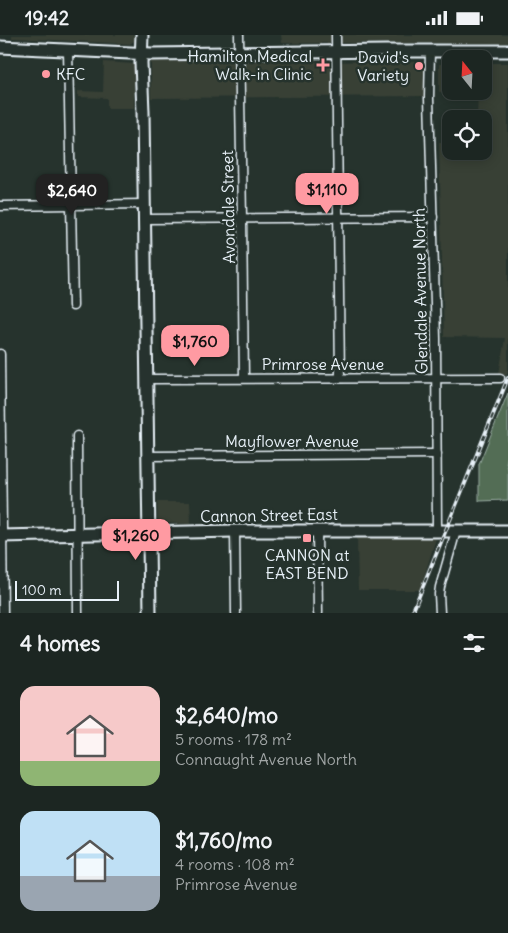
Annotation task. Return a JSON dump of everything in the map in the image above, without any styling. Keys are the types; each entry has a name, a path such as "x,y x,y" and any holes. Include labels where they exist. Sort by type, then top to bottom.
{"main road":[{"path":"142,35 150,613"},
{"path":"0,47 142,54 508,51"},
{"name":"Cannon Street East","path":"1,536 235,531 508,531"}],"street":[{"name":"Avondale Street","path":"239,35 244,379"},
{"path":"336,35 340,378"},
{"path":"68,50 73,306"},
{"name":"Glendale Avenue North","path":"430,51 429,98 436,378 437,530"},
{"path":"0,206 144,204"},
{"path":"144,219 433,217"},
{"path":"0,355 3,613"},
{"name":"Primrose Avenue","path":"146,379 500,378"},
{"path":"77,437 78,613"},
{"name":"Mayflower Avenue","path":"147,455 437,454"},
{"path":"235,531 236,613"},
{"path":"317,531 318,613"},
{"path":"440,613 440,587 456,531"}],"shaded area":[{"path":"12,35 134,35 134,41 130,44 12,38"},
{"path":"281,35 508,35 508,43 282,43"},
{"path":"151,61 425,62 426,96 151,98"},
{"path":"104,62 134,64 134,108 107,108 107,98 78,97 78,91 103,92"},
{"path":"492,63 508,63 507,374 499,374 505,338 444,337 439,142 442,142 442,160 492,160 492,110 477,110 478,100 492,100"},
{"path":"439,64 442,64 442,92 439,92"},
{"path":"157,502 190,502 191,524 158,523"},
{"path":"357,537 436,538 420,590 358,590"}],"green space":[{"path":"508,393 508,454 506,463 508,469 508,500 479,501 479,464"}],"railway":[{"path":"412,613 508,378"}],"place":[{"name":"Hamilton Medical Walk-in Clinic","path":"323,65"},
{"name":"David's Variety","path":"419,66"},
{"name":"KFC","path":"46,74"},
{"name":"CANNON at EAST BEND","path":"307,538"}]}
